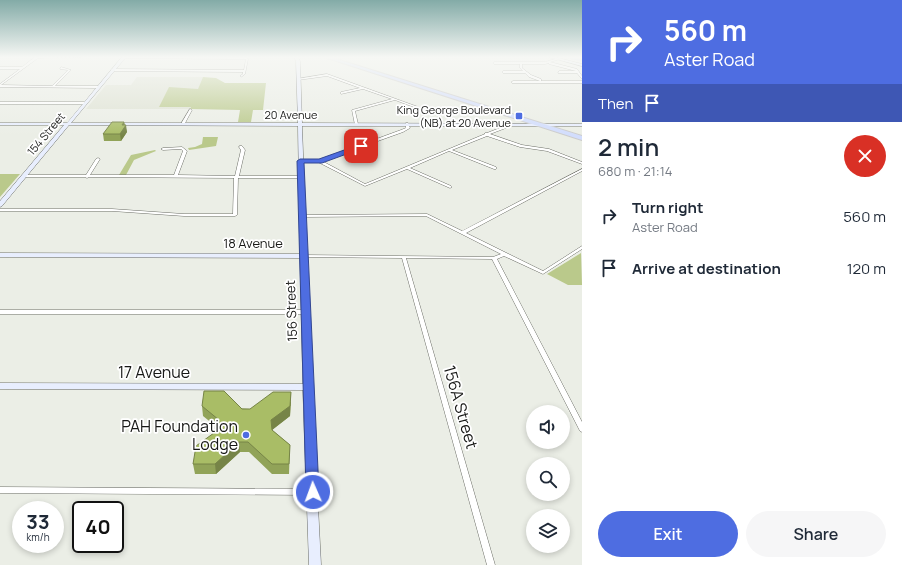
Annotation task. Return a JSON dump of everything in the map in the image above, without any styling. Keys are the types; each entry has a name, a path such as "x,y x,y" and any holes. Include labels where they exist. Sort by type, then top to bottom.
{"main road":[{"path":"412,83 582,138"}],"street":[{"name":"154 Street","path":"0,205 101,83"},
{"name":"156 Street","path":"298,83 300,177 315,565"},
{"path":"350,83 420,108"},
{"path":"0,86 99,86"},
{"path":"342,93 363,88"},
{"path":"356,124 353,112 395,99"},
{"path":"0,104 84,104"},
{"path":"183,124 191,110"},
{"name":"20 Avenue","path":"0,124 582,125"},
{"path":"300,161 319,161 402,131 408,128 407,124"},
{"path":"319,161 365,185 510,125"},
{"path":"486,134 521,146 548,150 582,163"},
{"path":"0,210 112,210 184,215 235,215 237,177 243,150 241,147"},
{"path":"163,149 182,148 185,150 176,176"},
{"path":"449,150 495,168"},
{"path":"87,176 98,159"},
{"path":"407,168 450,187"},
{"path":"462,233 582,170"},
{"path":"24,176 300,177"},
{"path":"302,216 427,215 543,273 582,247"},
{"name":"18 Avenue","path":"0,255 494,258 504,254"},
{"name":"156A Street","path":"404,258 491,565"},
{"path":"494,258 582,429"},
{"path":"0,312 305,312"},
{"name":"17 Avenue","path":"0,386 309,387"},
{"path":"0,490 313,492"}],"shaded area":[{"path":"132,83 200,83 190,109 86,109 106,85 131,85"}],"green space":[{"path":"200,83 266,83 263,110 253,110 251,122 238,122 240,110 159,107 169,87 198,89"},
{"path":"203,137 218,137 216,146 189,150 188,148 202,144"},
{"path":"156,151 134,160 126,175 119,175 131,155"},
{"path":"0,174 20,174 0,197"},
{"path":"581,253 582,285 568,285 547,274"}],"building":[{"path":"112,122 124,122 122,125 126,125 120,134 103,134"},
{"name":"PAH Foundation Lodge","path":"204,391 224,391 242,409 250,409 273,392 291,392 290,406 271,420 272,430 290,445 289,464 272,464 248,442 239,442 215,464 193,464 196,446 218,430 219,420 202,406"}],"place":[{"name":"King George Boulevard (NB) at 20 Avenue","path":"519,116"},
{"name":"PAH Foundation Lodge","path":"246,435"}],"route":[{"path":"313,492 306,348 300,161 319,161 361,146"}]}
